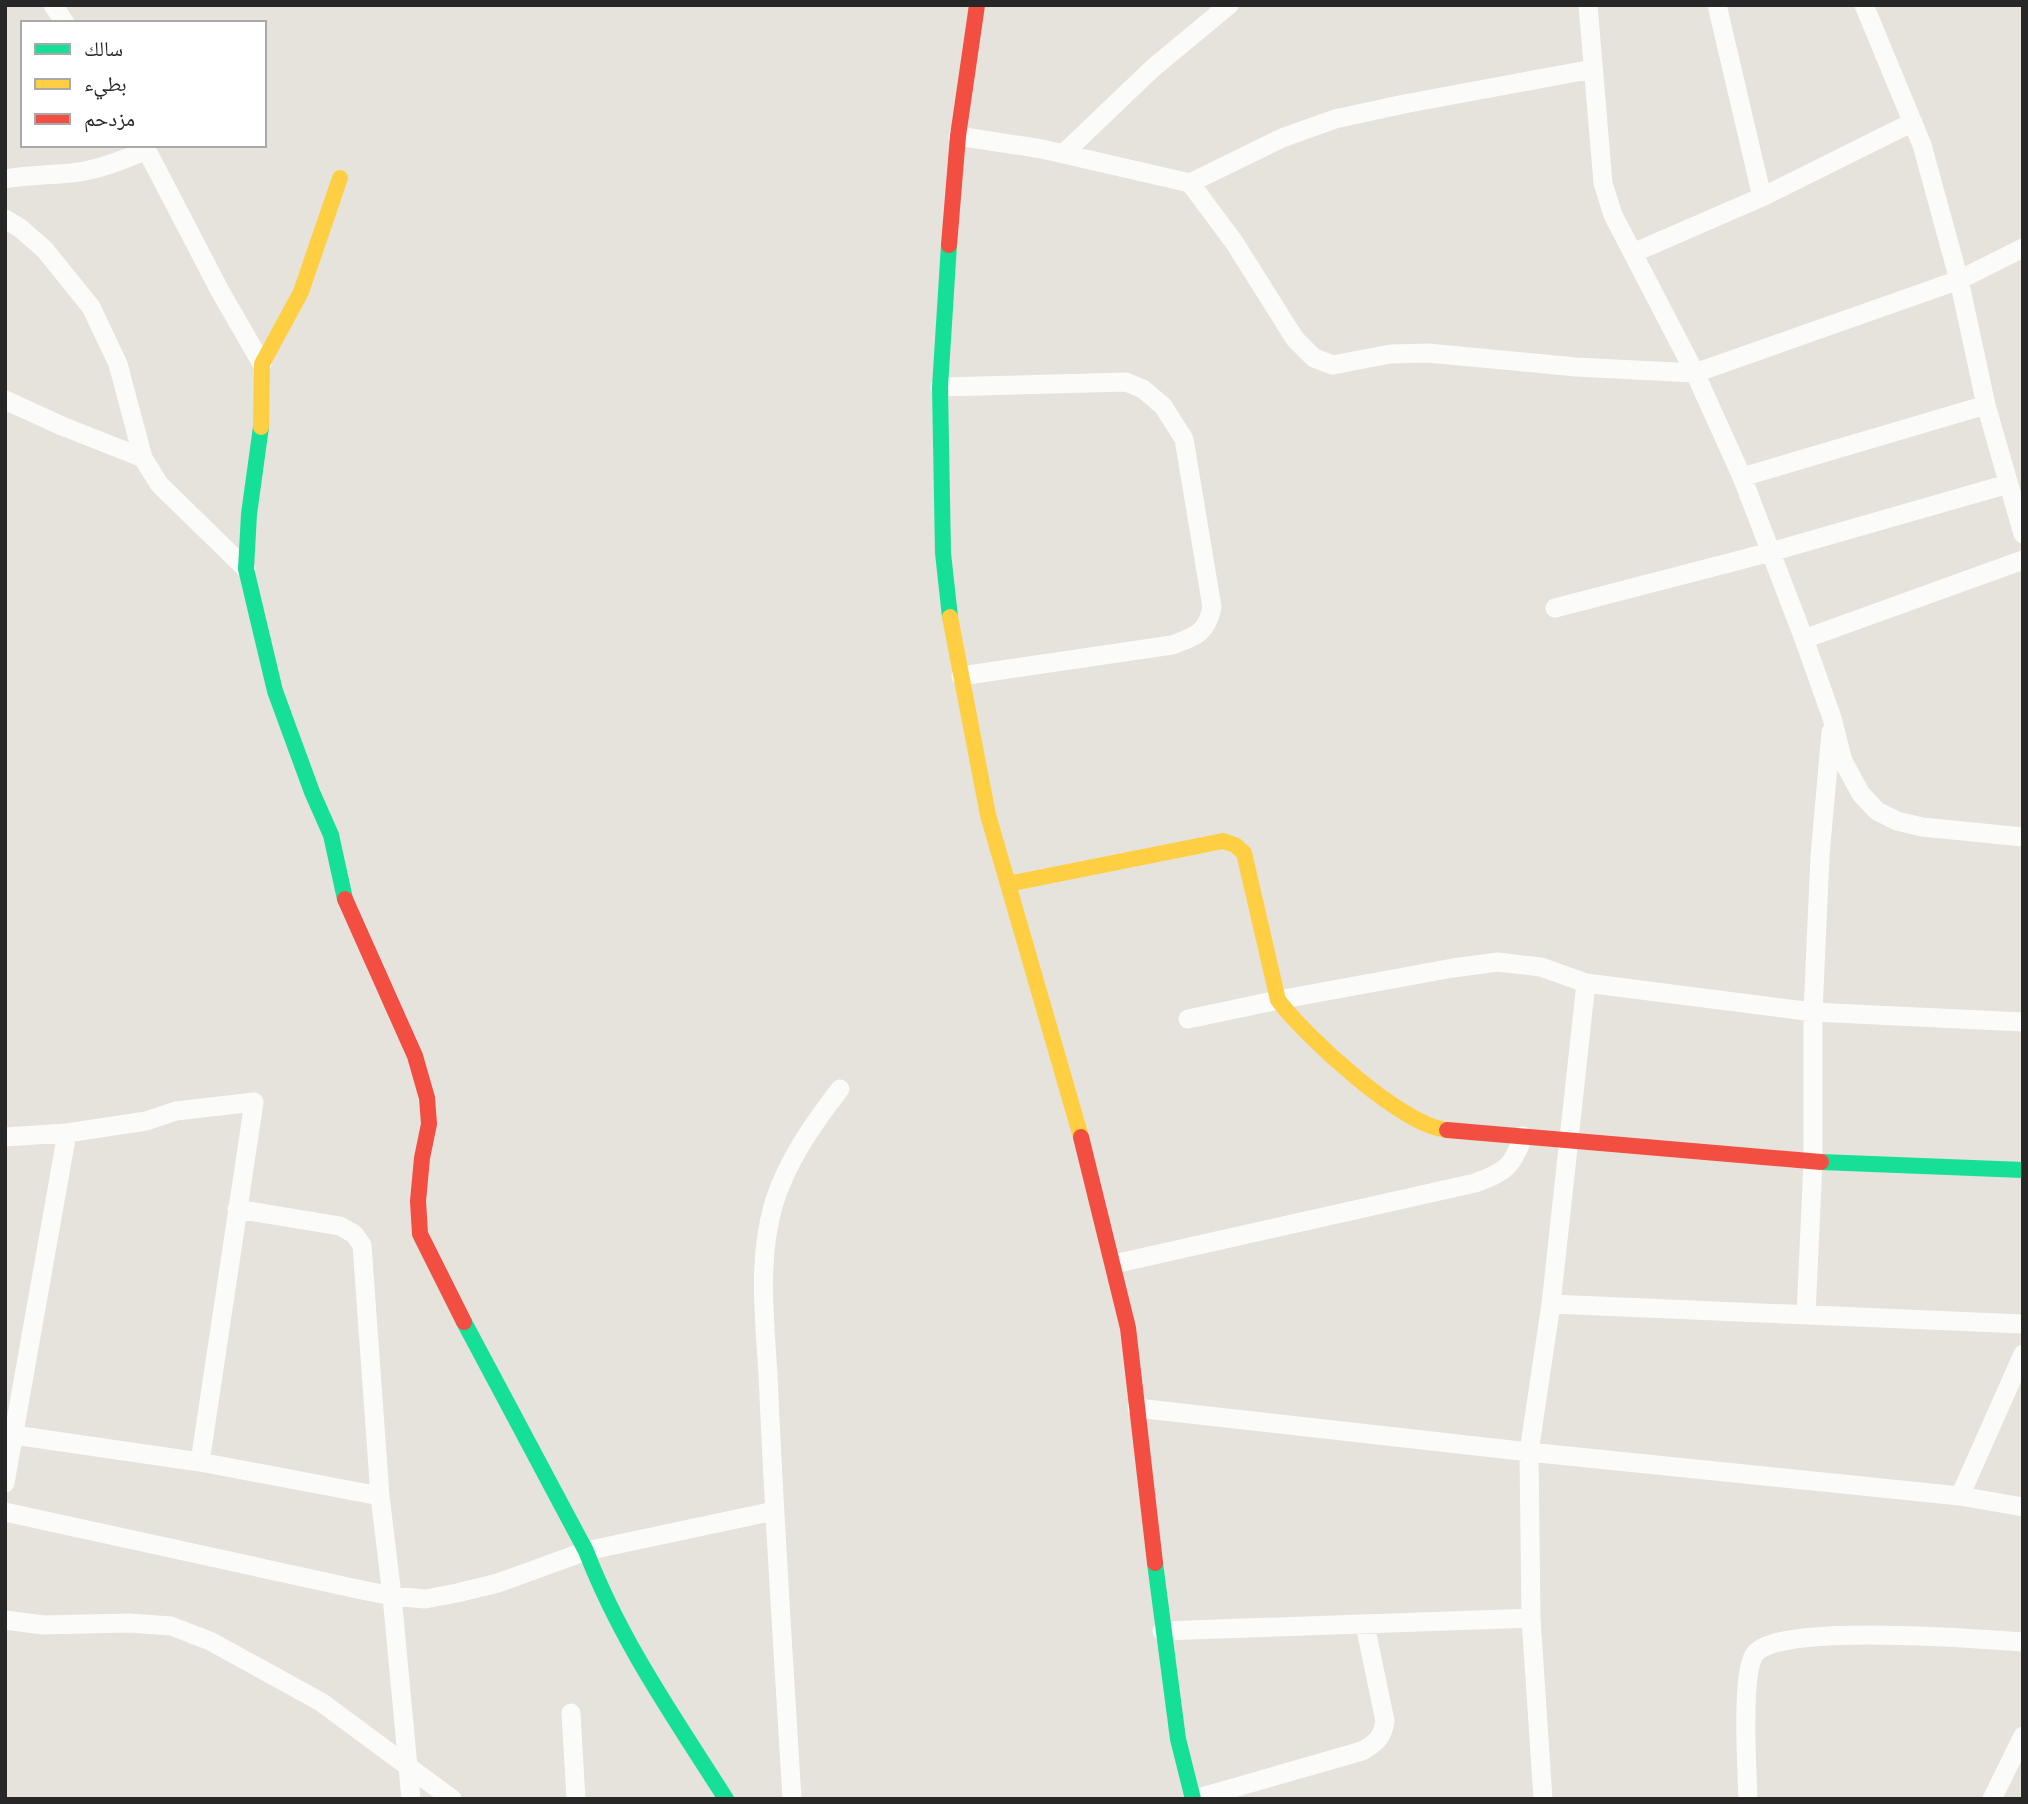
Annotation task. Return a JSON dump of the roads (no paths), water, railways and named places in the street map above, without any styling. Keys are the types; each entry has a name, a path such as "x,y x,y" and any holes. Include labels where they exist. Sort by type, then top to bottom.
{"street":[{"path":"53,5 64,21"},
{"path":"977,5 958,136 940,387 943,553 950,617 988,815 1074,1114 1128,1328 1178,1739 1194,1799 1362,1751 1375,1744 1383,1733 1385,1721 1365,1625"},
{"path":"1063,154 1153,68 1228,5"},
{"path":"1588,5 1603,183 1613,215 1696,373 1742,477 1804,639 1832,718 1843,761 1861,793 1877,811 1897,821 1922,827 2023,837"},
{"path":"1717,5 1762,197"},
{"path":"1864,5 1922,145 1959,280 1986,405 2023,534"},
{"path":"958,136 1063,154 1189,183 1282,138 1335,120 1404,104 1593,69"},
{"path":"1633,253 1762,197 1913,122"},
{"path":"5,178 44,173 74,173 109,165 146,148 220,292 262,364"},
{"path":"340,178 301,292 262,364 261,432 249,514 246,569 275,691 312,792 331,835 348,909 415,1056 428,1098 429,1124 422,1158 418,1201 420,1234 493,1378 586,1551 600,1588 629,1647 726,1799"},
{"path":"1189,183 1234,242 1295,339 1314,358 1333,365 1390,354 1428,352 1576,367 1696,373 1959,280 2023,248"},
{"path":"5,219 45,250 90,307 118,364 143,458 159,484 246,569"},
{"path":"940,387 1126,382 1143,389 1163,406 1184,439 1212,607 1204,629 1194,637 1172,645 961,676"},
{"path":"5,400 61,426 143,458"},
{"path":"1742,477 1986,405"},
{"path":"1555,608 1771,552 2008,484"},
{"path":"1804,639 2023,560"},
{"path":"1806,1315 1813,1162 1813,1012 1832,718"},
{"path":"1008,884 1223,841 1235,845 1244,853 1278,1000 1287,1015 1407,1115 1440,1129 1813,1162 2023,1170"},
{"path":"1188,1019 1278,1000 1498,962 1541,967 1586,983 1813,1012 2023,1022"},
{"path":"1543,1799 1531,1618 1529,1452 1550,1304 1586,983"},
{"path":"792,1799 774,1511 768,1358 763,1304 763,1255 774,1203 793,1159 816,1120 840,1089"},
{"path":"5,1137 67,1133 146,1121 176,1111 254,1102 200,1462"},
{"path":"5,1483 67,1133"},
{"path":"1114,1264 1475,1183 1507,1170 1517,1157 1523,1136"},
{"path":"237,1209 340,1226 354,1234 362,1245 380,1496 411,1799"},
{"path":"1550,1304 2023,1324"},
{"path":"1960,1496 2023,1354"},
{"path":"1137,1408 1960,1496 2023,1507"},
{"path":"14,1435 200,1462 380,1496"},
{"path":"5,1513 392,1596 425,1599 498,1583 586,1551 774,1511"},
{"path":"1163,1631 1531,1618"},
{"path":"5,1620 43,1625 129,1623 171,1626 210,1641 321,1702 452,1799"},
{"path":"1748,1799 1747,1685 1748,1666 1755,1651 1773,1642 1795,1638 1917,1635 2023,1642"},
{"path":"571,1713 576,1799"},
{"path":"1992,1799 2015,1770 2023,1736"}]}
